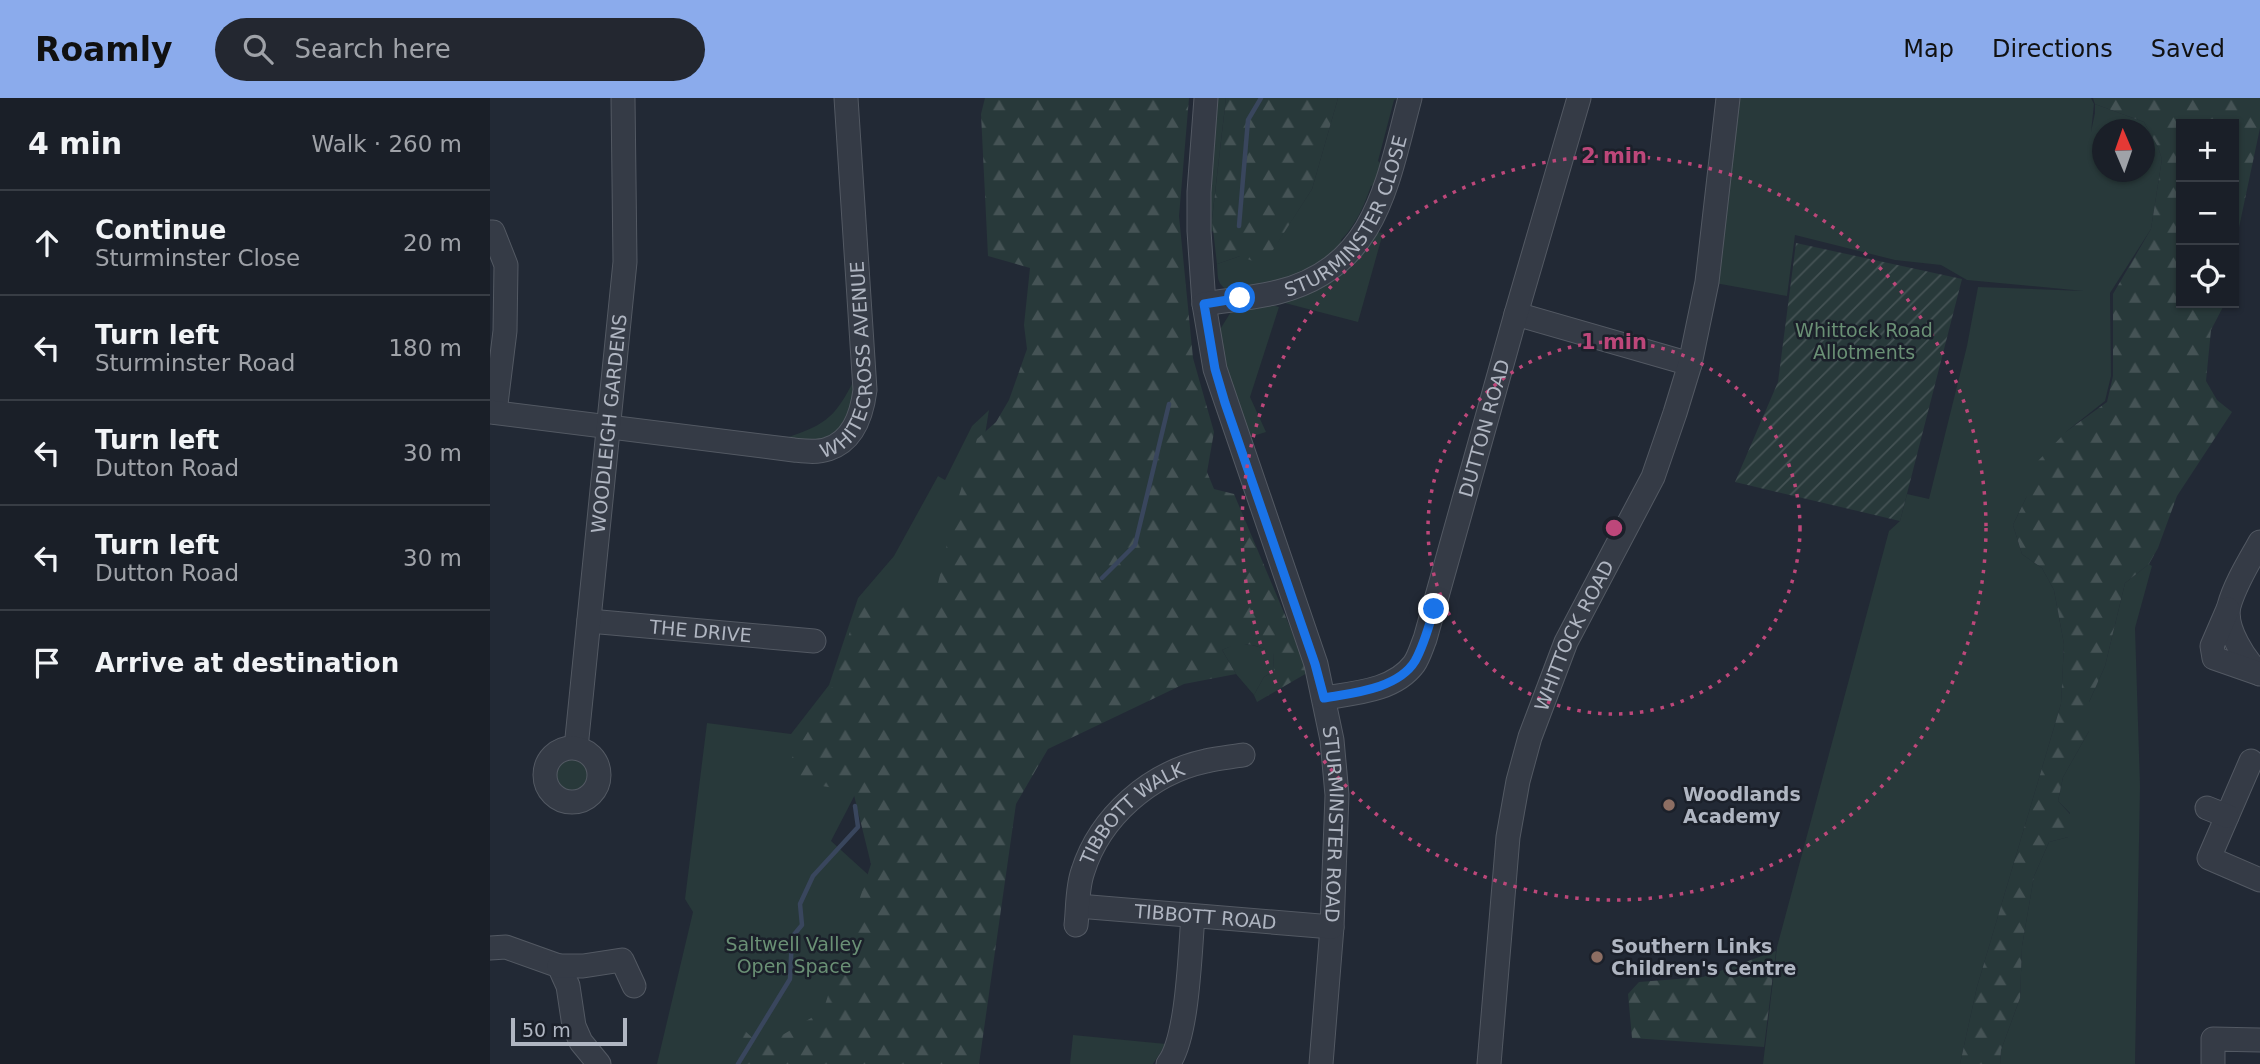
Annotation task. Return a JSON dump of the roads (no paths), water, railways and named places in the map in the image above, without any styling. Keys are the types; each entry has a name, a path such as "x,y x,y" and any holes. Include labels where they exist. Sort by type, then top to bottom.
{"street":[{"name":"WOODLEIGH GARDENS","path":"576,748 625,262 623,98"},
{"name":"WHITECROSS AVENUE","path":"492,412 813,452 829,449 846,436 857,423 863,409 865,364 846,98"},
{"name":"STURMINSTER ROAD","path":"1206,98 1199,205 1204,304 1215,369 1315,664 1332,740 1337,795 1332,928 1321,1064"},
{"name":"STURMINSTER CLOSE","path":"1204,304 1276,293 1307,283 1337,264 1365,233 1382,200 1410,98"},
{"name":"DUTTON ROAD","path":"1324,698 1377,688 1399,676 1414,664 1425,639 1579,98"},
{"name":"WHITTOCK ROAD","path":"1489,1064 1508,837 1518,781 1544,696 1566,642 1653,477 1675,413 1690,364 1707,282 1728,98"},
{"path":"490,232 493,232 506,265 505,331 492,412"},
{"path":"1516,314 1690,364"},
{"path":"2260,542 2228,609 2235,639 2242,654 2260,674"},
{"name":"THE DRIVE","path":"589,621 814,641"},
{"name":"TIBBOTT WALK","path":"1077,915 1082,874 1093,845 1111,819 1136,795 1168,774 1205,761 1243,755"},
{"path":"2251,761 2217,812 2207,864 2260,880"},
{"name":"TIBBOTT ROAD","path":"1077,915 1193,916 1332,928"},
{"path":"1168,1064 1174,1056 1182,1030 1193,916"},
{"path":"490,948 506,947 559,966 583,966 622,960 634,986"},
{"path":"559,966 568,986 574,1026 581,1042 599,1064"},
{"path":"2213,1064 2213,1040 2260,1040"}],"waterway":[{"path":"1239,226 1248,120 1261,98"},
{"path":"1102,578 1135,545 1169,404"},
{"path":"738,1064 790,979 792,937 802,925 800,904 813,876 858,827 855,806"}],"place":[{"name":"Woodlands Academy","path":"1669,805"},
{"name":"Southern Links Children's Centre","path":"1597,957"}],"park label":[{"name":"Whittock Road Allotments","path":"1864,341"},
{"name":"Saltwell Valley Open Space","path":"794,955"}]}
